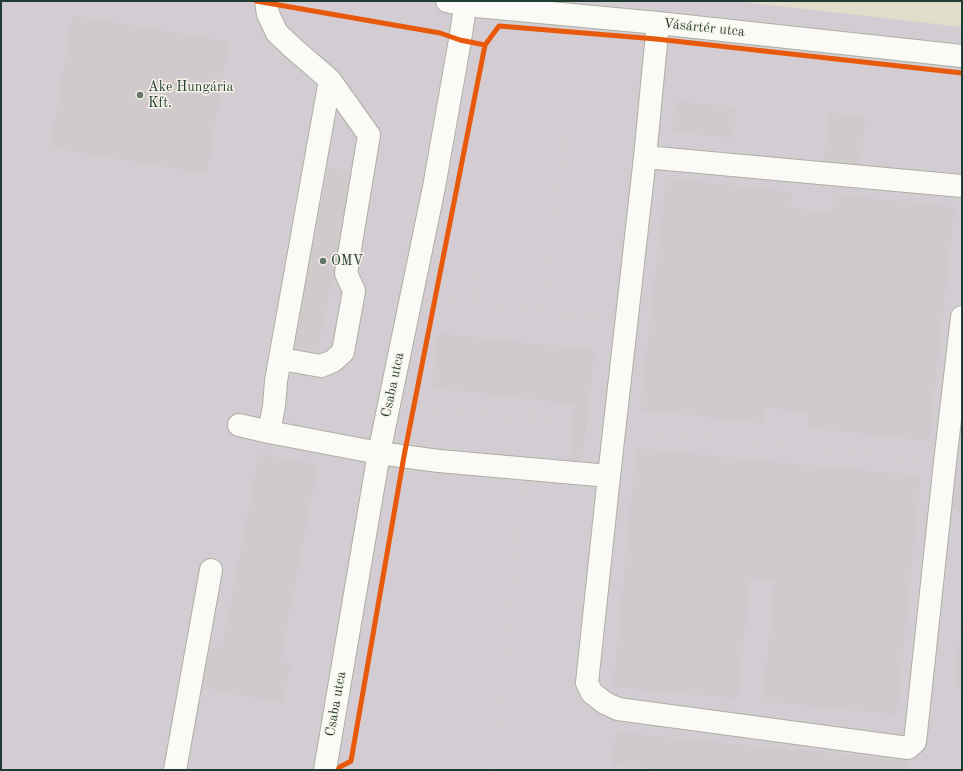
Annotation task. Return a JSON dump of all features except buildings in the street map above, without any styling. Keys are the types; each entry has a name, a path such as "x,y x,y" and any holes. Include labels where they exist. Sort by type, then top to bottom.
{"street":[{"path":"266,1 268,14 277,33 330,80 370,135 346,273 354,291 343,352 334,361 321,366 281,359"},
{"name":"Vásártér utca","path":"459,2 962,56"},
{"name":"Csaba utca","path":"325,770 379,454 434,187 460,40 459,2"},
{"path":"658,23 645,157 587,683 592,693 605,703 618,709 908,748 915,742 962,317"},
{"path":"269,432 274,406 276,381 330,80"},
{"path":"645,157 962,186"},
{"path":"239,425 379,454 439,461 609,476"},
{"path":"175,770 211,570"}],"path":[{"path":"541,312 567,129"},
{"path":"473,303 478,272"},
{"path":"435,304 438,288"},
{"path":"436,296 473,303 598,320 603,291"},
{"path":"493,770 533,399"},
{"path":"413,414 416,400"},
{"path":"414,407 573,424"},
{"path":"586,427 945,462"}],"shaded area":[{"path":"1,1 734,1 962,27 962,770 1,770"}],"cycle path":[{"path":"256,1 440,33 460,40 485,45 404,456 351,761 340,767 338,770"},
{"path":"485,45 499,26 656,39 962,73"}],"place":[{"name":"Ake Hungária Kft.","path":"140,95"},
{"name":"OMV","path":"323,261"}]}
